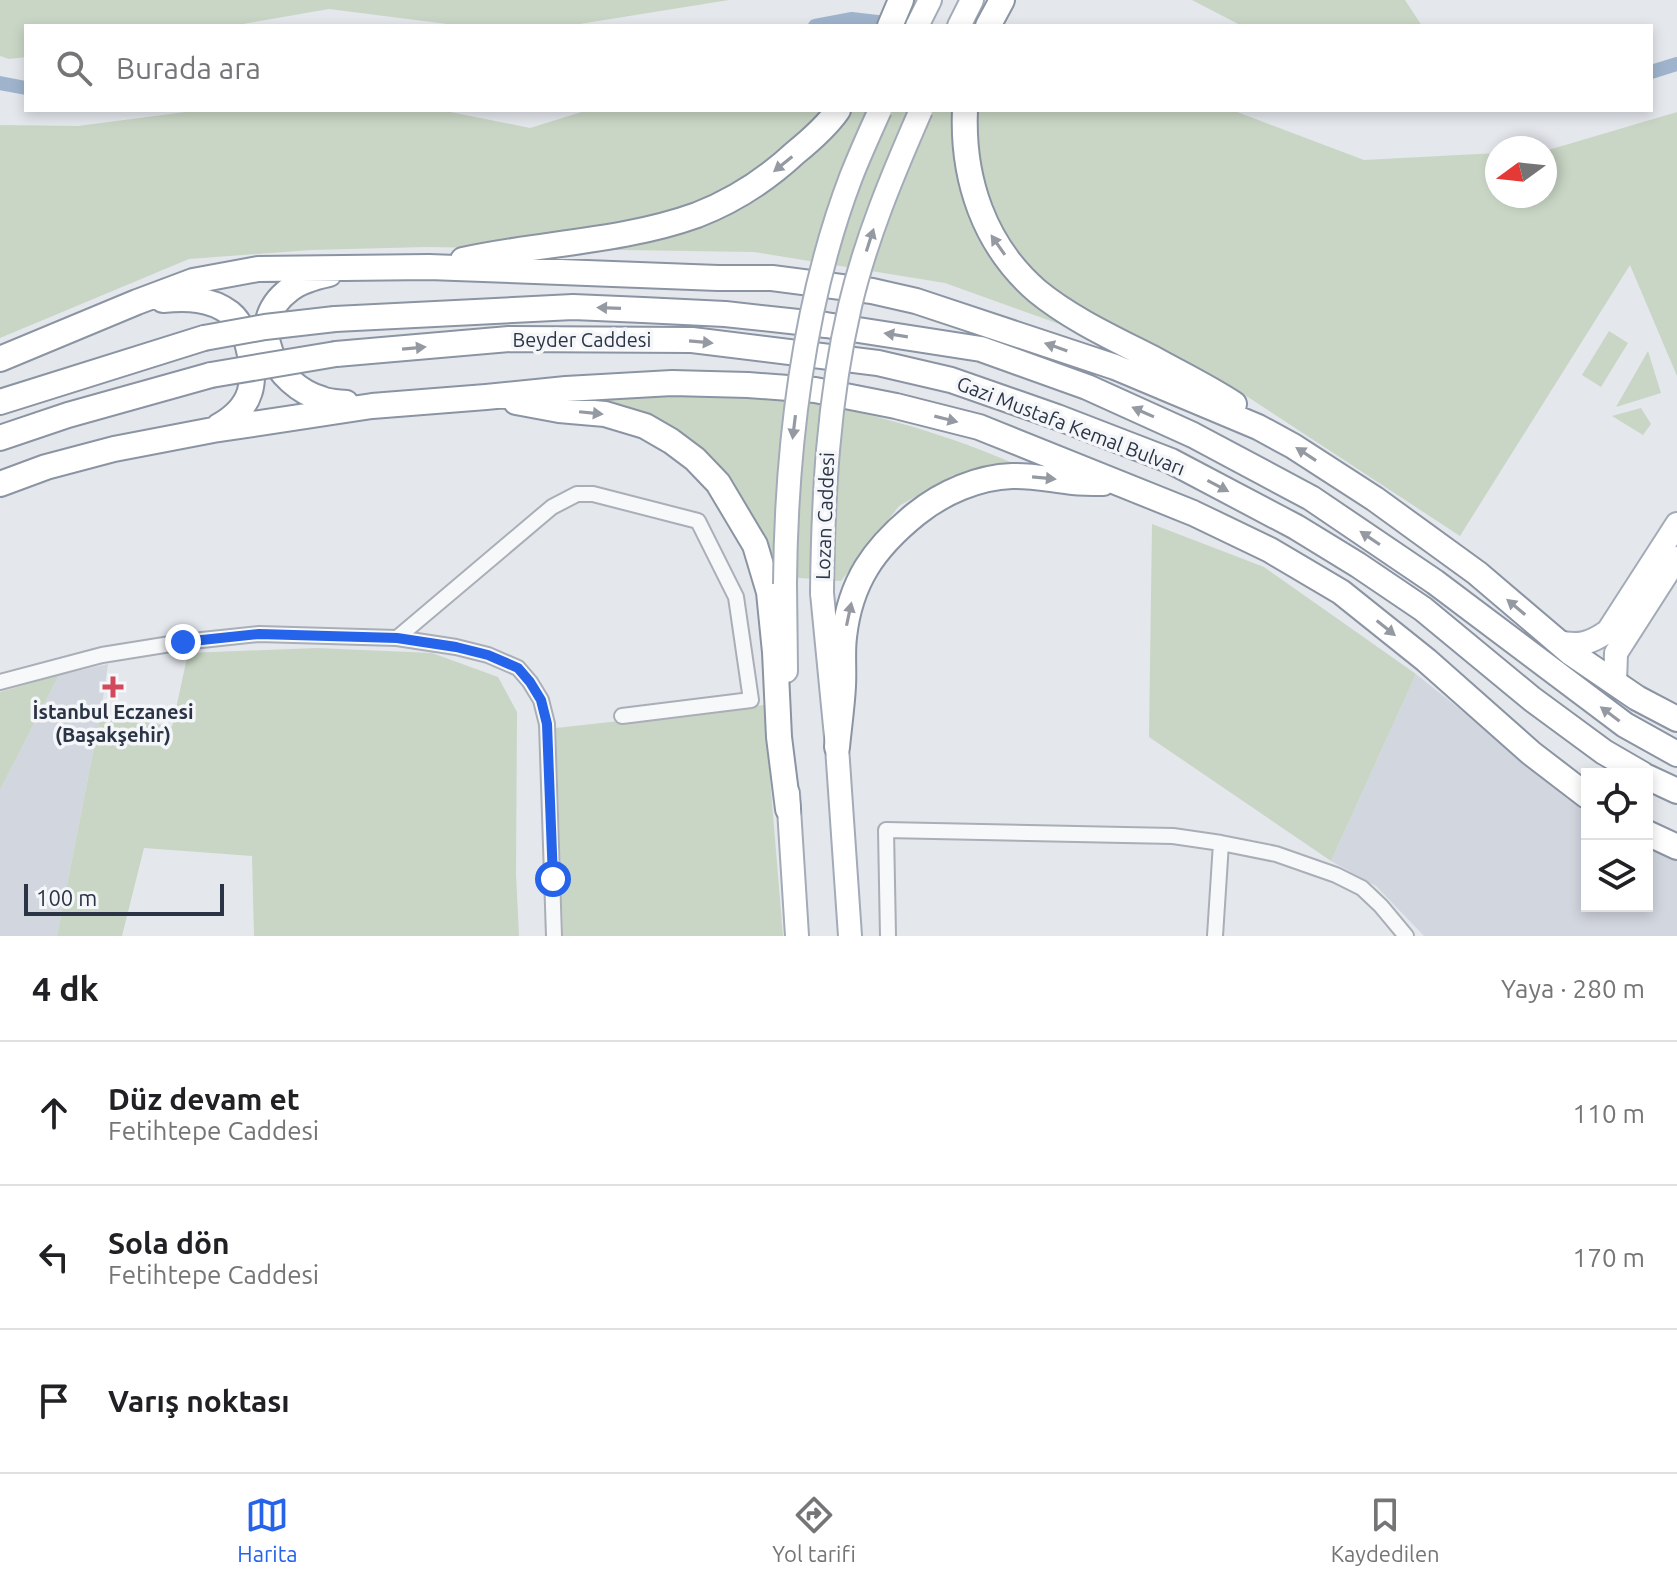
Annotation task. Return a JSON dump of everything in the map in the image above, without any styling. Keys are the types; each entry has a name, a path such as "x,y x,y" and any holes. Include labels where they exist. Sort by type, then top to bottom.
{"highway":[{"path":"891,24 901,0"},
{"path":"989,24 1002,0"},
{"path":"429,267 499,252 656,227 698,214 741,194 781,167 836,112"},
{"path":"965,112 969,176 975,198 989,233 1022,277 1052,302 1084,322 1233,403 1258,427"},
{"path":"0,359 193,281 258,269 429,267 772,278 872,291 916,301 1115,367 1258,427 1375,499 1477,573 1571,653 1637,698 1677,719"},
{"path":"350,268 313,278 288,291 271,309 266,322 267,342 281,374 298,387 320,399 372,406"},
{"path":"137,302 203,300 232,314 240,324 252,364 252,383 241,410 213,430"},
{"name":"Beyder Caddesi","path":"0,402 204,338 335,319 573,307 725,314 826,325"},
{"name":"Gazi Mustafa Kemal Bulvarı","path":"826,325 981,349 1087,387 1193,435 1311,498 1435,582 1625,725 1677,754"},
{"name":"Beyder Caddesi","path":"0,438 68,415 211,375 336,354 509,339 692,340 827,356"},
{"name":"Gazi Mustafa Kemal Bulvarı","path":"827,356 878,363 951,380 1171,461 1296,527 1358,565 1423,609 1532,699 1604,752 1632,768"},
{"path":"0,484 46,467 101,453 213,430 372,406 672,383 815,390 979,427 1122,483 1257,544 1341,592 1426,660 1531,753 1581,791"},
{"path":"486,397 559,410 605,414 645,426 695,459 718,483 755,545 769,592 779,737 788,809"},
{"path":"837,747 844,638 849,611 864,570 896,530 925,507 958,489 1009,476 1122,483"},
{"path":"1653,780 1677,791"},
{"path":"1653,836 1677,847"}],"main road":[{"path":"918,24 930,0"},
{"path":"960,24 972,0"},
{"name":"Lozan Caddesi","path":"797,936 788,809 785,526 789,465 801,371 815,300 851,178 879,112"},
{"name":"Lozan Caddesi","path":"850,936 837,747 822,593 822,511 827,452 842,347 860,269 884,194 920,112"},
{"path":"1558,642 1574,646 1595,640 1608,631 1677,524"},
{"path":"1615,683 1616,653 1677,558"}],"street":[{"path":"397,638 552,507 577,494 593,494 698,521 736,597 751,700 622,716"},
{"path":"0,682 102,655 259,634 397,638 456,647 488,655 518,668 541,700 547,724 554,936"},
{"path":"888,936 886,830 1173,836 1276,854 1336,875 1362,888 1406,936"},
{"path":"1215,936 1221,843"}],"shaded area":[{"path":"108,664 57,936 0,936 0,790 59,675"},
{"path":"1416,674 1547,779 1581,801 1581,912 1653,912 1653,847 1677,861 1677,936 1424,936 1376,886 1331,861"}],"green space":[{"path":"0,0 729,0 579,24 447,24 329,9 243,24 24,24 24,57 9,59 0,56"},
{"path":"1192,0 1405,0 1421,24 1238,24"},
{"path":"186,112 450,112 530,128 582,112 1237,112 1364,160 1485,154 1485,208 1557,208 1557,147 1677,112 1677,376 1630,265 1460,536 1231,386 945,283 754,252 426,247 311,250 189,259 0,338 0,125 78,126"},
{"path":"1609,331 1628,343 1601,387 1582,375"},
{"path":"1648,351 1661,393 1616,407"},
{"path":"688,394 758,395 831,406 925,430 1015,464 953,475 899,506 841,581 772,576 757,533 655,420 600,401"},
{"path":"1641,408 1651,424 1643,435 1612,416"},
{"path":"1152,524 1264,567 1416,674 1331,861 1149,737"},
{"path":"317,648 432,653 498,677 517,712 516,874 519,936 254,936 252,856 144,848 122,936 57,936 101,712 172,727 188,653"},
{"path":"59,675 0,790 0,692"},
{"path":"764,705 783,936 563,936 556,728"}],"waterway":[{"path":"826,24 852,19 894,24"},
{"path":"1653,71 1677,64"},
{"path":"0,83 24,88"}],"place":[{"name":"İstanbul Eczanesi (Başakşehir)","path":"113,687"}],"route":[{"path":"183,642 259,634 397,638 456,647 488,655 518,668 541,700 547,724 553,879"}]}
